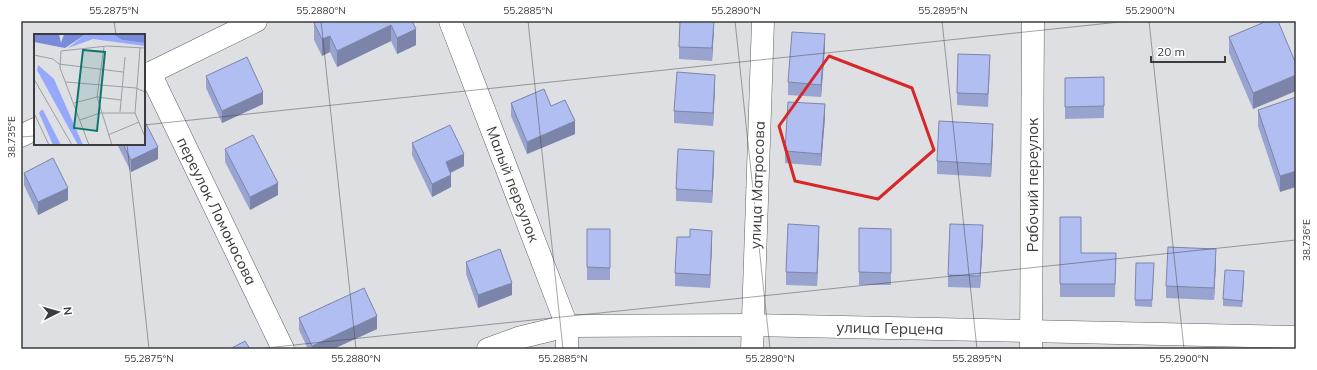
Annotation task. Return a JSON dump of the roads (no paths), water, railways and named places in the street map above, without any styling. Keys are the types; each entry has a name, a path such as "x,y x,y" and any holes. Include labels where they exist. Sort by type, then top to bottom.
{"street":[{"path":"147,74 256,21"},
{"name":"Малый переулок","path":"450,21 568,326 566,349"},
{"name":"улица Матросова","path":"752,349 763,21"},
{"name":"Рабочий переулок","path":"1031,340 1034,21"},
{"name":"переулок Ломоносова","path":"147,74 283,349"},
{"path":"21,136 34,130"},
{"name":"улица Герцена","path":"488,349 518,338 568,326 752,326 1031,340 1296,337"}]}
